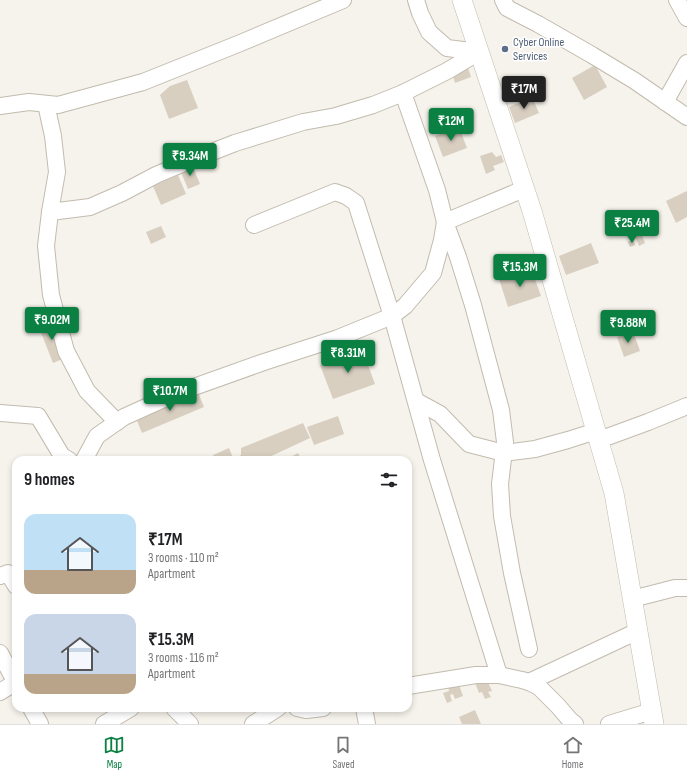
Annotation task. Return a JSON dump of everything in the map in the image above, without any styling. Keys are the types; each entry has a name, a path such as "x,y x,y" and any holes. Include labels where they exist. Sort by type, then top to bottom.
{"street":[{"path":"0,106 29,102 58,105 143,82 343,0"},
{"path":"416,0 429,32 447,48 479,52"},
{"path":"462,0 524,189 614,493 653,717 609,724"},
{"path":"503,0 506,8 592,54 635,81 687,117"},
{"path":"677,0 687,18"},
{"path":"50,212 90,207 122,193 156,175 234,144 303,122 336,116 403,94 479,52"},
{"path":"665,102 687,63"},
{"path":"403,94 437,190 445,222 474,305 501,410 505,442 500,484 502,516 512,573 529,649"},
{"path":"46,104 53,136 57,172 46,246 51,295 66,351 86,391 117,422"},
{"path":"445,222 524,189"},
{"path":"254,225 335,192 346,196 356,203 392,316 432,460 499,675"},
{"path":"86,456 97,436 124,417 177,393 264,362 338,338 392,316 405,306 433,273 442,240 445,222"},
{"path":"416,401 440,414 469,444 504,453 535,449 568,440 597,436 648,422 687,406"},
{"path":"0,413 38,416 62,456"},
{"path":"0,576 8,573 12,580"},
{"path":"632,599 675,588 687,588"},
{"path":"529,682 638,631"},
{"path":"0,653 12,676"},
{"path":"412,685 476,675 499,675 529,682 539,687 575,724"},
{"path":"0,692 12,685"},
{"path":"33,712 40,724"},
{"path":"104,724 124,712"},
{"path":"178,712 190,724"},
{"path":"365,712 367,724"},
{"path":"253,724 275,715"}],"building":[{"path":"467,64 471,77 455,83 451,70"},
{"path":"595,65 607,87 584,100 572,78"},
{"path":"187,80 198,108 169,119 160,95 170,86"},
{"path":"532,97 539,113 515,123 509,107"},
{"path":"459,127 467,148 443,157 435,136"},
{"path":"492,152 496,157 501,155 504,162 493,166 495,170 486,174 480,156"},
{"path":"192,165 200,184 188,189 180,170"},
{"path":"178,175 186,194 161,205 153,186"},
{"path":"687,191 687,217 676,223 666,201"},
{"path":"161,226 166,237 151,244 146,232"},
{"path":"641,233 645,243 639,246 635,236"},
{"path":"633,240 635,245 630,247 628,242"},
{"path":"591,243 599,263 566,275 559,256"},
{"path":"531,268 541,296 508,307 499,279"},
{"path":"51,319 67,357 53,363 38,325"},
{"path":"633,331 640,351 624,357 617,337"},
{"path":"362,349 375,384 333,399 320,365"},
{"path":"197,390 204,407 142,433 135,416"},
{"path":"338,416 344,434 314,445 307,427"},
{"path":"303,423 310,438 272,456 240,456 241,455 241,448"},
{"path":"229,448 232,456 213,456 213,455"},
{"path":"298,453 300,456 292,456"},
{"path":"486,678 492,691 488,692 491,697 485,699 482,692 479,693 475,683"},
{"path":"458,682 463,696 455,699 453,694 450,695 452,701 447,703 443,693 449,691 448,686"},
{"path":"475,710 481,724 462,724 459,717"}],"place":[{"name":"Cyber Online Services","path":"505,49"}]}
